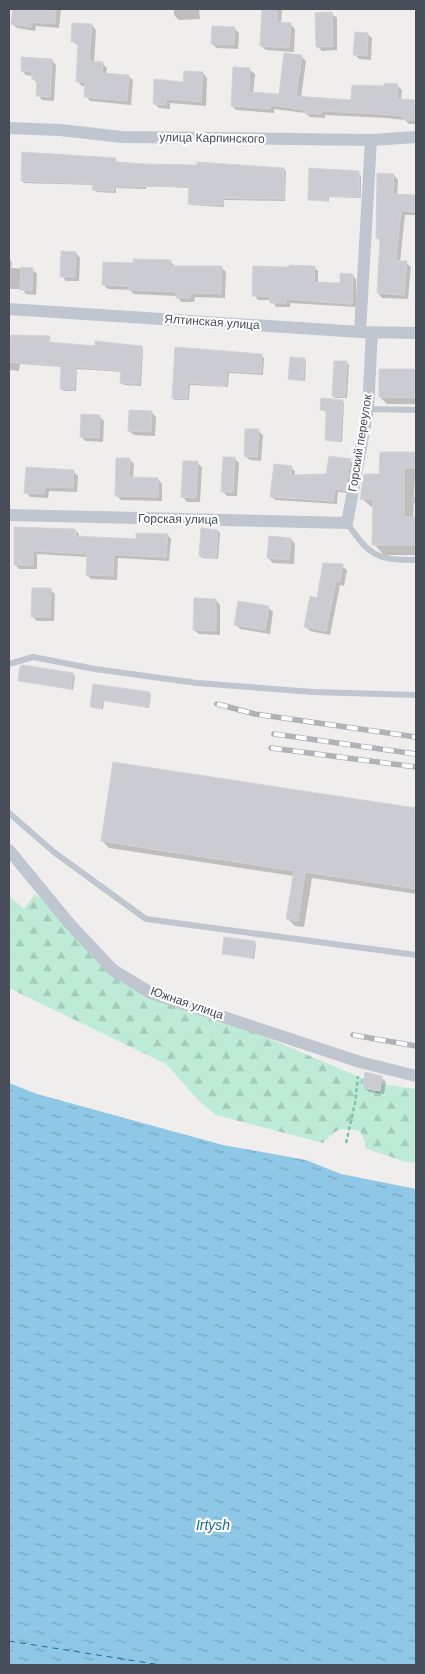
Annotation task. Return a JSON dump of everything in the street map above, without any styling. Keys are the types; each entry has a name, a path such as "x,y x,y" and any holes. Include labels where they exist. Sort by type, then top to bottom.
{"street":[{"name":"улица Карпинского","path":"9,128 60,130 122,138 370,140 416,137"},
{"name":"Горский переулок","path":"347,523 368,409 366,332 370,140"},
{"name":"Ялтинская улица","path":"9,309 366,332 416,333"},
{"name":"Горская улица","path":"9,516 347,523"},
{"name":"Южная улица","path":"9,850 68,923 113,970 151,993 360,1062 416,1076"}],"lane":[{"path":"368,409 416,410"},
{"path":"347,523 364,547 374,555 416,560"},
{"path":"9,664 34,657 95,669 197,683 313,692 416,694"},
{"path":"9,813 55,853 146,919 416,955"}],"path":[{"path":"346,1142 355,1103 360,1062"}],"green space":[{"path":"35,894 52,908 116,978 244,1028 364,1079 363,1088 379,1090 381,1084 416,1089 416,1163 406,1162 365,1148 365,1141 360,1131 339,1130 323,1143 216,1115 199,1101 166,1064 9,988 9,896 24,909"}],"water":[{"name":"Irtysh","path":"9,1083 37,1094 223,1145 306,1160 341,1174 416,1189 416,1665 9,1665"}],"building":[{"path":"13,9 56,9 55,24 31,22 31,27 11,24"},
{"path":"262,9 277,9 277,22 291,23 289,48 260,46"},
{"path":"332,12 333,46 316,47 315,13"},
{"path":"72,23 92,24 89,61 103,62 102,73 129,75 127,101 84,97 85,82 76,82 78,42 71,42"},
{"path":"212,26 235,27 234,45 211,44"},
{"path":"355,32 368,33 367,56 353,55"},
{"path":"284,53 302,55 296,96 351,100 352,85 384,86 384,83 398,84 397,99 416,100 415,120 403,120 403,116 382,114 321,111 321,114 304,113 304,110 270,105 270,109 231,106 233,67 250,68 249,92 279,94"},
{"path":"21,57 52,59 50,97 36,96 37,80 32,79 32,72 21,71"},
{"path":"184,71 203,72 201,102 166,99 166,105 153,104 154,79 183,82"},
{"path":"22,152 116,158 116,162 145,164 197,165 197,162 284,168 284,199 223,198 223,205 188,204 189,186 115,187 114,191 92,190 93,184 21,181"},
{"path":"309,168 359,171 360,197 328,196 328,201 308,200"},
{"path":"377,173 394,174 393,194 416,195 416,212 401,211 396,261 407,261 404,295 377,293 380,239 376,238"},
{"path":"61,251 76,252 75,277 60,277"},
{"path":"133,259 171,260 171,266 222,266 221,294 191,293 190,298 176,298 176,292 128,290 128,286 102,285 103,262 133,263"},
{"path":"289,265 315,266 314,282 340,283 340,273 353,274 352,304 286,299 286,303 270,303 270,297 252,296 253,266 289,267"},
{"path":"21,267 33,268 32,291 20,290"},
{"path":"11,335 50,336 49,342 95,346 95,341 142,346 139,384 120,383 121,371 76,367 74,390 60,389 61,366 9,362"},
{"path":"175,347 262,354 261,373 227,371 226,386 188,383 187,399 172,398"},
{"path":"290,357 305,358 303,380 288,379"},
{"path":"334,361 347,361 345,397 332,396"},
{"path":"379,369 416,369 416,398 379,397"},
{"path":"321,398 343,400 340,441 325,440 326,411 320,410"},
{"path":"129,410 152,411 151,432 128,431"},
{"path":"81,414 100,415 99,438 80,437"},
{"path":"245,429 259,429 257,457 244,456"},
{"path":"380,452 416,452 416,468 404,468 404,517 416,517 416,545 372,545 373,500 360,499 364,474 379,474"},
{"path":"329,456 351,459 345,491 335,489 333,501 270,497 274,464 292,466 291,475 326,474"},
{"path":"223,457 235,457 233,492 221,492"},
{"path":"116,458 130,458 129,477 158,478 158,497 115,496"},
{"path":"183,461 198,461 196,498 181,497"},
{"path":"26,467 74,470 73,488 45,487 44,494 24,493"},
{"path":"14,527 75,529 75,536 136,539 136,533 168,534 166,557 114,555 113,576 86,575 87,554 33,551 33,565 14,565"},
{"path":"201,528 218,530 216,558 199,556"},
{"path":"269,536 291,538 289,560 267,558"},
{"path":"323,563 343,564 340,582 336,581 326,631 304,627 310,596 317,598"},
{"path":"32,588 51,588 50,617 31,617"},
{"path":"194,598 216,599 216,631 193,630"},
{"path":"238,601 269,606 265,630 234,625"},
{"path":"20,666 73,673 71,689 18,681"},
{"path":"93,684 150,692 148,707 102,700 101,708 90,706"},
{"path":"113,762 416,808 416,889 305,872 298,921 286,919 294,871 101,841"},
{"path":"224,937 255,941 252,958 222,954"},
{"path":"365,1072 382,1076 380,1091 363,1088"}],"ferry route":[{"path":"9,1641 161,1665"}],"railway":[{"path":"217,704 255,714 416,737"},
{"path":"274,734 416,754"},
{"path":"271,748 416,767"},
{"path":"353,1035 416,1046"}]}
